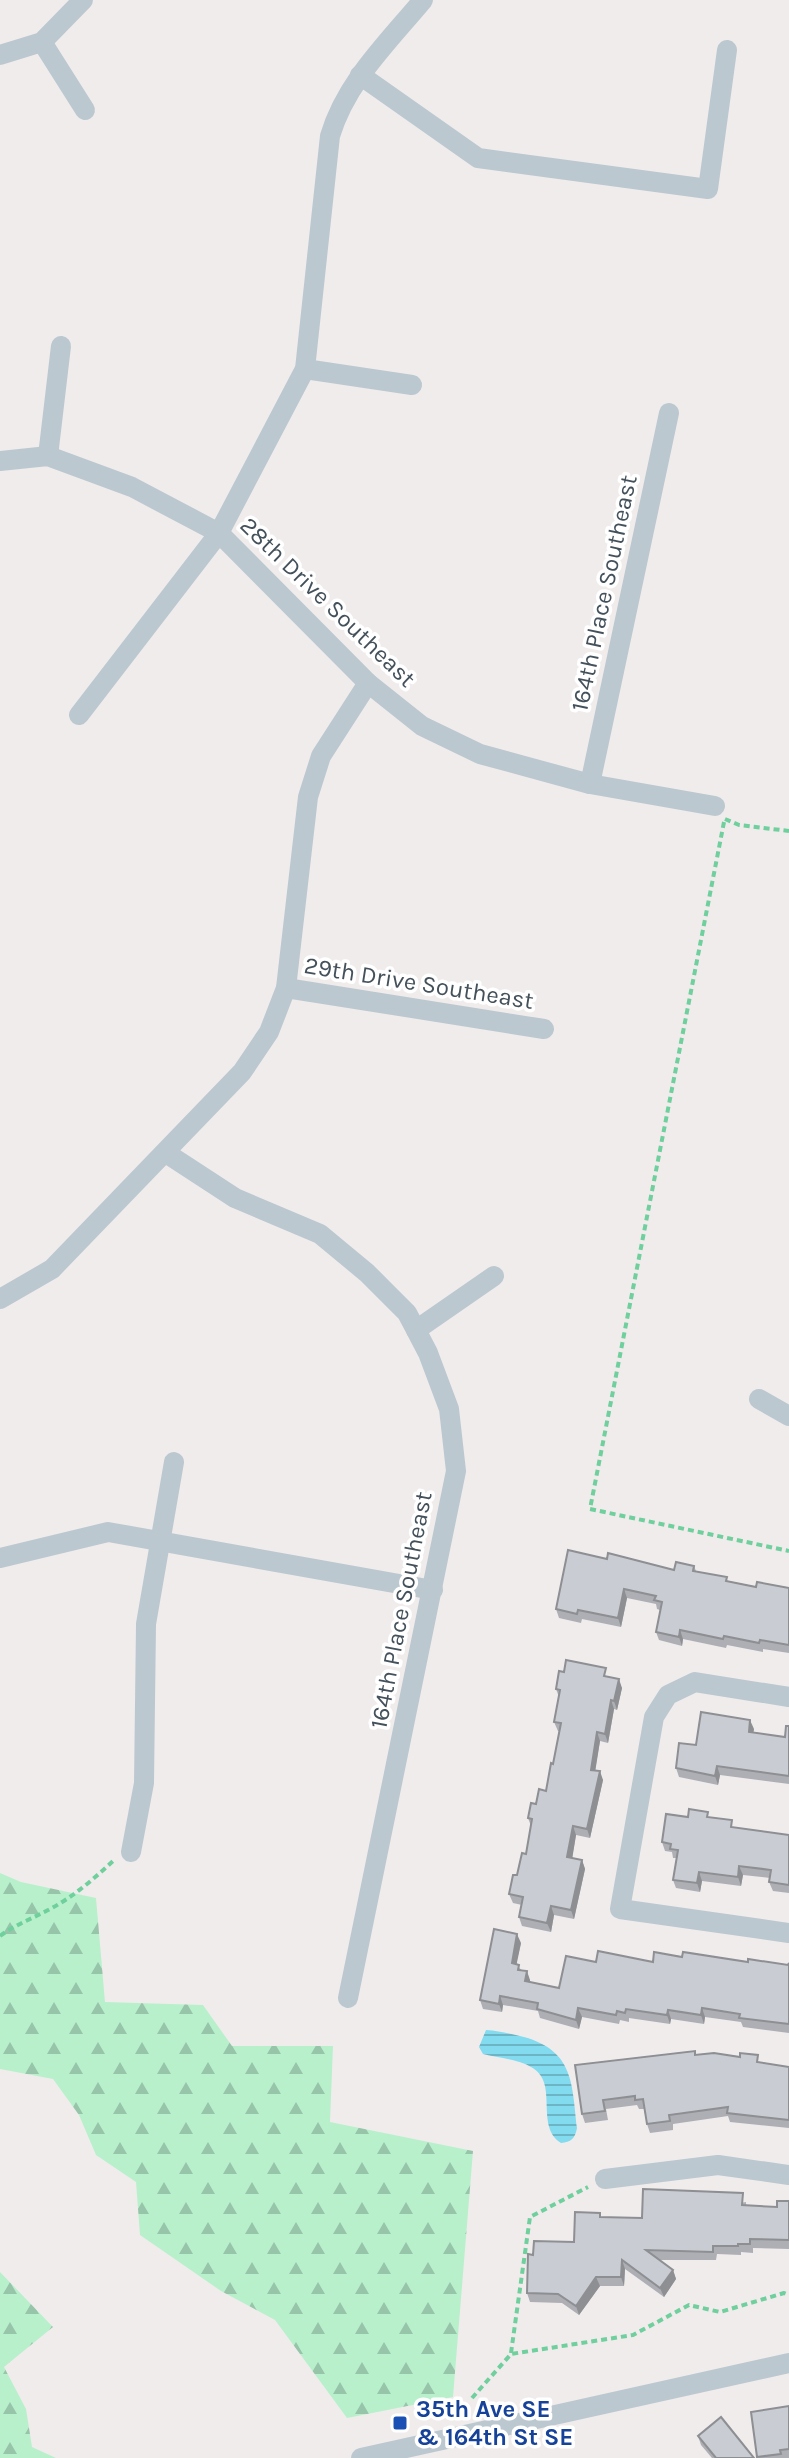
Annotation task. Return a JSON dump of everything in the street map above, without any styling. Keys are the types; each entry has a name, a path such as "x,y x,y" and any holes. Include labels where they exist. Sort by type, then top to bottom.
{"street":[{"path":"0,55 42,42 83,0"},
{"path":"79,715 219,533 305,369 330,136 337,113 360,75 423,0"},
{"path":"42,42 85,110"},
{"path":"360,75 478,158 708,189 727,50"},
{"path":"48,456 61,346"},
{"path":"305,369 412,385"},
{"name":"164th Place Southeast","path":"590,784 669,413"},
{"name":"28th Drive Southeast","path":"0,461 48,456 132,487 219,533 368,683 422,726 480,754 590,784 720,813"},
{"path":"0,1299 12,1295 52,1269 242,1072 269,1032 286,988 308,797 321,756 368,683"},
{"name":"29th Drive Southeast","path":"286,988 544,1029"},
{"name":"164th Place Southeast","path":"166,1153 235,1198 320,1234 367,1273 407,1313 428,1353 449,1409 456,1471 348,1998"},
{"path":"416,1330 494,1276"},
{"path":"759,1399 789,1416"},
{"path":"131,1852 144,1783 146,1624 174,1462"},
{"path":"0,1558 108,1532 433,1590"},
{"path":"789,1697 695,1682 668,1695 654,1717 620,1909 789,1933"},
{"path":"605,2179 718,2165 789,2175"},
{"path":"361,2458 789,2363"}],"path":[{"path":"789,831 739,825 720,813 590,1509 789,1551"},
{"path":"0,1936 54,1907 91,1881 119,1855 131,1852"},
{"path":"472,2398 511,2354 530,2217 605,2179"},
{"path":"511,2354 633,2335 689,2305 720,2312 784,2293 789,2295"}],"green space":[{"path":"0,1873 21,1882 96,1898 105,2002 203,2005 232,2046 333,2046 330,2122 473,2151 453,2397 347,2418 275,2320 221,2291 140,2235 136,2182 96,2155 79,2115 53,2079 0,2069"},
{"path":"0,2272 53,2327 4,2367 26,2409 32,2447 56,2458 0,2458"}],"water":[{"path":"486,2030 540,2043 561,2060 574,2097 577,2128 572,2139 561,2143 553,2135 540,2074 520,2062 483,2054 479,2047"}],"building":[{"path":"568,1550 607,1559 608,1553 674,1570 676,1562 694,1566 693,1571 727,1577 726,1581 756,1587 757,1582 789,1588 789,1645 724,1636 723,1639 680,1630 679,1637 656,1632 662,1602 654,1600 656,1596 624,1589 618,1618 556,1609"},
{"path":"566,1660 606,1668 604,1676 619,1679 614,1701 611,1700 605,1734 597,1732 591,1770 600,1771 587,1829 573,1826 567,1857 582,1860 571,1910 551,1906 547,1923 519,1917 523,1897 509,1894 522,1853 526,1854 532,1819 528,1818 531,1803 536,1804 539,1789 546,1791 553,1764 561,1723 554,1722 560,1690 556,1689 559,1671 564,1672"},
{"path":"701,1712 750,1720 749,1732 785,1737 786,1726 789,1726 789,1776 717,1766 715,1776 676,1768 679,1743 696,1745"},
{"path":"689,1809 708,1812 707,1817 732,1820 731,1827 789,1835 789,1885 769,1882 771,1870 739,1866 738,1877 699,1872 697,1883 673,1880 678,1850 670,1849 671,1844 662,1842 666,1814 688,1817"},
{"path":"494,1929 517,1934 512,1963 519,1965 518,1970 527,1971 525,1981 559,1988 566,1956 596,1962 598,1951 653,1962 654,1952 682,1957 683,1952 748,1962 748,1959 789,1963 789,2024 739,2018 740,2014 702,2008 701,2015 668,2010 667,2015 626,2009 625,2013 617,2011 616,2015 578,2008 576,2020 537,2009 538,2003 500,1996 499,2004 480,2000"},
{"path":"695,2051 695,2055 758,2055 757,2062 789,2067 789,2120 727,2113 728,2107 669,2115 670,2121 647,2124 643,2099 635,2100 635,2096 603,2100 605,2111 582,2114 575,2065"},
{"path":"643,2189 743,2193 742,2205 777,2207 777,2201 789,2201 789,2240 750,2239 750,2244 713,2246 713,2252 646,2250 673,2270 660,2288 622,2260 621,2277 596,2277 576,2306 558,2294 527,2293 528,2254 533,2255 534,2241 574,2242 575,2212 600,2213 600,2217 642,2218"},
{"path":"789,2406 789,2449 780,2450 781,2454 757,2457 751,2412"},
{"path":"721,2417 754,2458 716,2458 698,2436"}],"place":[{"name":"35th Ave SE & 164th St SE","path":"400,2423"}]}
